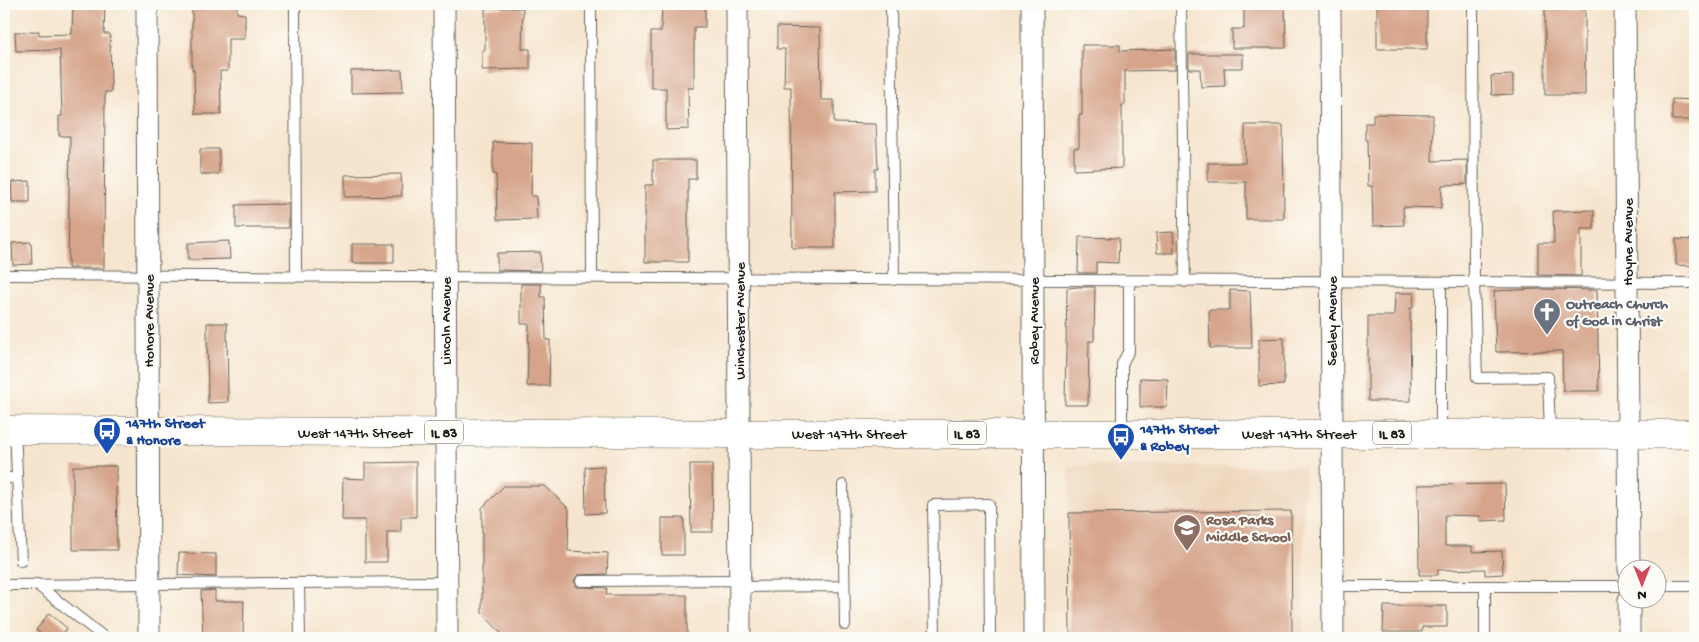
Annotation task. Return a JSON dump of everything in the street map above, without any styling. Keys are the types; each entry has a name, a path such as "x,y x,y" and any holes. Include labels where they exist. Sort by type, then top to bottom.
{"main road":[{"name":"West 147th Street","path":"10,430 739,434 1695,434"}],"street":[{"name":"Honore Avenue","path":"148,4 149,638"},
{"name":"Lincoln Avenue","path":"444,4 447,638"},
{"name":"Winchester Avenue","path":"737,4 740,638"},
{"name":"Robey Avenue","path":"1032,4 1034,638"},
{"name":"Seeley Avenue","path":"1330,4 1333,638"},
{"name":"Hoyne Avenue","path":"1625,4 1629,560"},
{"path":"1629,610 1629,638"}],"lane":[{"path":"295,4 296,277"},
{"path":"591,4 592,278"},
{"path":"891,4 894,280"},
{"path":"1181,4 1185,282"},
{"path":"1473,4 1474,282 1477,378 1548,377 1550,434"},
{"path":"4,275 1129,282 1695,283"},
{"path":"1122,433 1122,364 1129,350 1129,282"},
{"path":"1441,282 1441,434"},
{"path":"10,430 17,478 21,561"},
{"path":"4,478 17,478"},
{"path":"843,485 845,626"},
{"path":"935,638 933,505 989,504 990,638"},
{"path":"580,581 844,586"},
{"path":"4,585 447,582"},
{"path":"299,583 300,638"},
{"path":"36,584 105,638"},
{"path":"1333,586 1616,586"},
{"path":"1485,586 1485,638"},
{"path":"1666,586 1695,586"}],"shaded area":[{"name":"Rosa Parks Middle School","path":"1069,466 1304,466 1304,638 1069,638"}],"building":[{"path":"73,4 105,4 104,34 110,34 111,92 105,92 104,268 68,268 70,136 59,136 59,116 62,116 60,50 16,51 15,32 39,31 39,35 72,34"},
{"path":"192,4 237,4 237,13 245,14 245,39 228,39 228,71 220,71 221,114 195,114 194,70 192,70"},
{"path":"662,4 705,4 705,27 694,27 694,88 688,88 689,129 666,130 666,88 651,88 651,32 661,32"},
{"path":"1244,4 1285,4 1286,48 1232,48 1232,29 1244,29"},
{"path":"1377,4 1427,4 1427,49 1377,49"},
{"path":"485,8 523,8 522,49 530,49 530,69 482,70 482,50 485,50"},
{"path":"1545,9 1585,9 1585,95 1545,95"},
{"path":"777,27 820,28 821,100 834,100 834,123 876,124 878,169 875,169 875,191 835,192 835,248 792,248 791,87 784,87 785,49 777,49"},
{"path":"1082,45 1120,45 1120,51 1175,49 1175,70 1125,71 1125,105 1122,105 1122,168 1074,170 1074,148 1079,148 1079,115 1082,115"},
{"path":"1189,54 1243,54 1243,68 1224,68 1225,86 1201,87 1200,69 1189,69"},
{"path":"402,70 403,92 351,93 351,71"},
{"path":"1513,75 1513,94 1492,95 1491,76"},
{"path":"1672,99 1695,100 1695,120 1672,120"},
{"path":"1373,114 1433,115 1432,161 1467,160 1467,184 1442,185 1441,208 1403,207 1404,225 1373,226 1372,186 1368,186 1365,123 1373,123"},
{"path":"1245,125 1283,125 1284,219 1246,219 1246,182 1208,182 1208,163 1245,163"},
{"path":"493,142 532,143 531,196 536,196 537,219 497,220 496,174 493,174"},
{"path":"200,149 219,149 219,174 200,174"},
{"path":"653,160 696,160 696,179 688,179 688,262 645,262 645,185 653,185"},
{"path":"401,174 402,196 345,197 345,175"},
{"path":"30,181 30,202 12,202 11,182"},
{"path":"289,204 289,228 236,228 236,205"},
{"path":"1594,210 1594,229 1581,229 1581,276 1538,275 1538,243 1554,243 1553,211"},
{"path":"1173,232 1174,253 1157,253 1156,233"},
{"path":"1079,237 1119,238 1118,263 1096,262 1096,273 1078,273"},
{"path":"1676,239 1695,240 1695,266 1676,265"},
{"path":"229,241 230,259 188,260 188,243"},
{"path":"31,242 32,264 13,265 12,243"},
{"path":"352,244 394,244 394,263 352,263"},
{"path":"540,252 541,271 497,270 497,253"},
{"path":"521,284 541,284 541,297 545,297 546,340 550,340 549,386 527,386 529,324 521,324"},
{"path":"1095,287 1094,341 1089,341 1088,405 1065,405 1067,288"},
{"name":"Outreach Church of God in Christ","path":"1538,289 1597,290 1599,391 1563,391 1562,351 1496,352 1494,291"},
{"path":"1230,290 1250,291 1252,348 1210,348 1209,310 1230,310"},
{"path":"1395,293 1414,293 1413,308 1410,308 1411,401 1368,401 1368,316 1394,316"},
{"path":"207,323 227,323 228,402 208,403"},
{"path":"1284,338 1284,385 1259,386 1259,339"},
{"path":"1140,378 1168,379 1167,407 1140,407"},
{"path":"416,462 416,517 401,517 401,532 387,532 387,562 365,562 365,520 342,520 343,478 365,479 365,463"},
{"path":"690,464 712,464 713,532 691,532"},
{"path":"73,466 116,466 117,550 73,550"},
{"path":"604,466 605,513 586,514 585,467"},
{"path":"1505,484 1506,520 1480,521 1480,516 1445,515 1445,546 1472,546 1472,552 1502,551 1503,574 1485,575 1485,569 1438,570 1438,575 1419,575 1418,485"},
{"path":"504,486 545,486 569,509 568,551 608,553 607,574 578,575 574,581 577,587 607,588 606,595 687,595 687,638 502,638 501,633 482,613 482,508"},
{"name":"Rosa Parks Middle School","path":"1291,511 1292,638 1070,638 1069,513"},
{"path":"662,518 684,518 684,555 662,555"},
{"path":"179,553 216,554 216,577 178,575"},
{"path":"215,590 215,601 244,601 243,638 203,638 201,591"},
{"path":"1384,606 1447,606 1447,627 1422,627 1422,632 1383,632"},
{"path":"49,613 67,628 59,638 46,638 36,630"}],"place":[{"name":"Outreach Church of God in Christ","path":"1547,336"},
{"name":"147th Street & Honore","path":"107,455"},
{"name":"147th Street & Robey","path":"1121,461"},
{"name":"Rosa Parks Middle School","path":"1187,552"}]}
